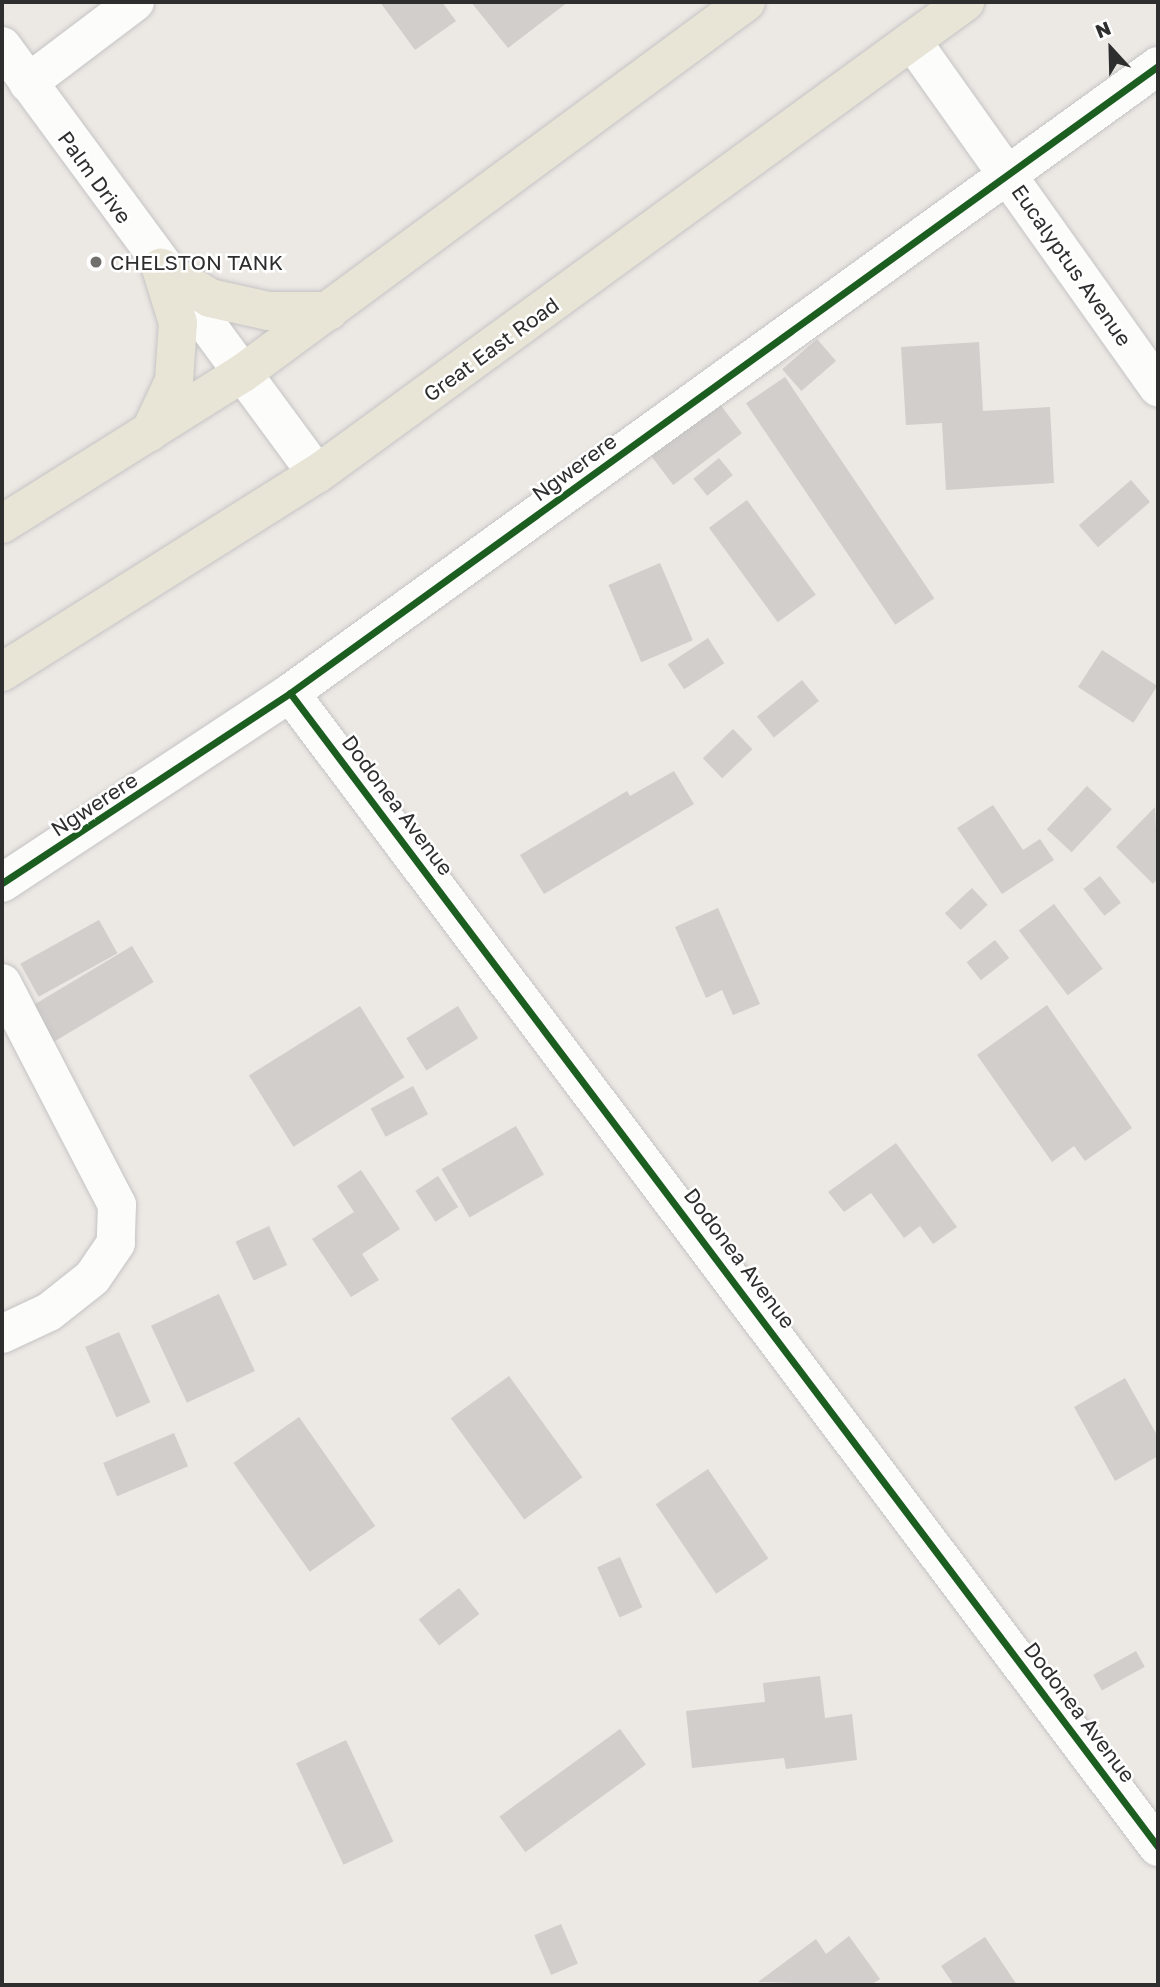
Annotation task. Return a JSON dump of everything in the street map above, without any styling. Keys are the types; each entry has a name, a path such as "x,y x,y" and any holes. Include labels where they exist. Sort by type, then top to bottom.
{"main road":[{"path":"2,524 243,373 746,2"},
{"name":"Great East Road","path":"2,672 317,474 965,2"},
{"path":"161,268 210,299 268,311 329,311"},
{"path":"150,432 174,381 177,335 161,268"}],"street":[{"path":"28,83 135,2"},
{"name":"Eucalyptus Avenue","path":"912,41 1158,387"},
{"name":"Palm Drive","path":"2,48 161,268 317,474"},
{"name":"Ngwerere","path":"2,883 290,693 1010,177 1158,66"},
{"name":"Dodonea Avenue","path":"290,693 1158,1847"},
{"path":"2,983 117,1205 116,1243 92,1278 48,1312 2,1334"}],"building":[{"path":"380,2 442,2 456,21 415,50"},
{"path":"471,2 568,2 508,48"},
{"path":"817,339 836,361 801,391 782,369"},
{"path":"979,342 983,411 1050,407 1054,483 946,490 942,423 906,425 901,347"},
{"path":"785,377 934,598 895,625 746,403"},
{"path":"716,399 742,433 673,485 647,451"},
{"path":"719,458 733,475 707,496 693,479"},
{"path":"1131,480 1150,502 1098,547 1079,525"},
{"path":"747,500 816,595 778,622 709,528"},
{"path":"660,563 693,640 641,662 608,585"},
{"path":"708,638 724,663 684,689 668,664"},
{"path":"1102,650 1157,686 1133,723 1078,687"},
{"path":"802,680 819,701 774,737 757,717"},
{"path":"733,729 752,749 722,778 703,758"},
{"path":"674,771 694,804 544,894 520,855 627,791 630,796"},
{"path":"1087,786 1112,809 1072,852 1047,829"},
{"path":"993,805 1023,850 1040,839 1054,860 1002,894 957,828"},
{"path":"1155,807 1158,878 1153,884 1116,847"},
{"path":"1100,876 1121,903 1104,916 1083,889"},
{"path":"972,888 988,905 961,930 945,913"},
{"path":"1054,904 1103,969 1068,995 1019,930"},
{"path":"718,908 760,1004 733,1015 722,990 706,998 675,927"},
{"path":"99,920 117,953 39,997 20,964"},
{"path":"995,940 1009,958 981,980 967,962"},
{"path":"132,946 154,982 47,1046 26,1010"},
{"path":"1047,1005 1132,1128 1085,1161 1074,1146 1052,1162 977,1055"},
{"path":"360,1006 405,1077 293,1147 249,1075"},
{"path":"458,1006 478,1038 426,1071 406,1038"},
{"path":"413,1086 428,1114 386,1137 371,1109"},
{"path":"516,1126 544,1174 470,1217 442,1169"},
{"path":"896,1143 957,1227 933,1244 920,1226 904,1238 871,1193 844,1212 828,1192"},
{"path":"361,1170 400,1229 362,1254 379,1280 351,1297 312,1239 354,1212 337,1186"},
{"path":"438,1176 458,1207 436,1222 415,1191"},
{"path":"269,1226 287,1265 254,1281 235,1242"},
{"path":"219,1294 255,1371 187,1403 151,1326"},
{"path":"119,1332 150,1402 117,1417 85,1347"},
{"path":"509,1376 582,1477 524,1519 451,1418"},
{"path":"1125,1378 1158,1437 1158,1456 1115,1481 1074,1407"},
{"path":"299,1417 375,1526 310,1572 233,1463"},
{"path":"174,1433 188,1466 117,1496 103,1463"},
{"path":"708,1469 768,1559 716,1594 656,1504"},
{"path":"620,1557 642,1607 620,1617 597,1567"},
{"path":"459,1588 479,1614 439,1645 419,1619"},
{"path":"1136,1651 1145,1667 1102,1690 1093,1675"},
{"path":"820,1676 825,1718 852,1714 857,1760 786,1769 784,1758 692,1768 686,1711 765,1702 763,1683"},
{"path":"620,1729 646,1765 525,1852 499,1817"},
{"path":"346,1740 393,1842 343,1865 296,1763"},
{"path":"561,1924 578,1964 551,1975 534,1935"},
{"path":"849,1936 880,1979 871,1985 758,1982 816,1939 826,1954"},
{"path":"985,1937 1017,1985 954,1985 941,1966"}],"cycle path":[{"path":"2,883 290,693 1158,66"},
{"path":"290,693 1158,1847"}],"place":[{"name":"CHELSTON TANK","path":"96,262"}]}
